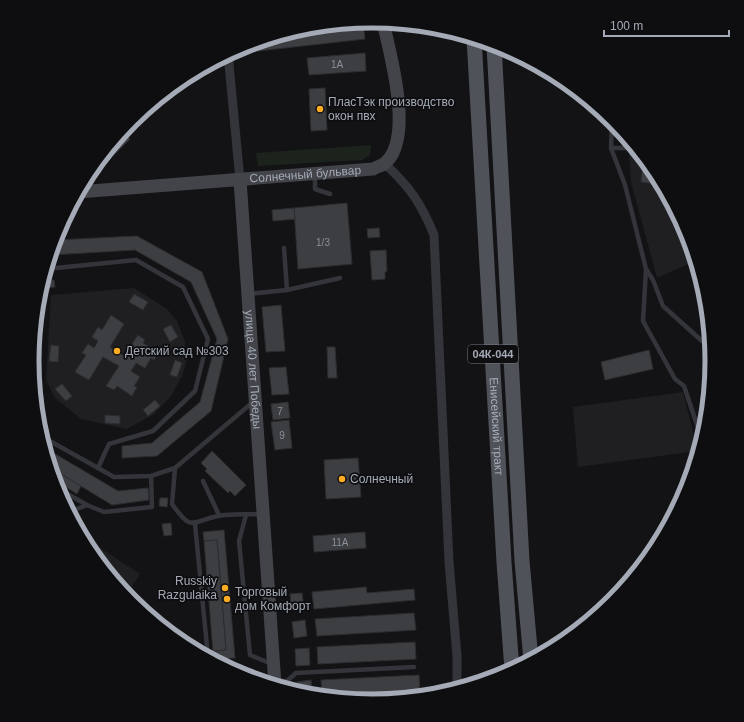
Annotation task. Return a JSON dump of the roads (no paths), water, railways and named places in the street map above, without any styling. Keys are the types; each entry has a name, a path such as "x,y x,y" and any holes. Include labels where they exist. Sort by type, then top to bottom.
{"main road":[{"name":"Енисейский тракт","path":"474,44 512,663"},
{"name":"Енисейский тракт","path":"494,51 522,561 530,653"}],"street":[{"path":"384,29 399,98 398,127 394,148 384,163 406,184 423,210 434,235 449,562 457,656 456,683"},
{"name":"улица 40 лет Победы","path":"228,60 240,180 247,295 264,514 274,679"},
{"name":"Солнечный бульвар","path":"86,191 373,169 384,163"}],"lane":[{"path":"612,131 611,148 625,185 646,269 643,321 675,379 684,386 698,429"},
{"path":"611,148 628,148"},
{"path":"314,174 315,189 330,194"},
{"path":"284,248 288,290"},
{"path":"52,268 136,260 183,287 208,339 195,392 153,431 109,444 98,468"},
{"path":"646,269 653,280 663,306 702,341"},
{"path":"247,295 288,290 340,278"},
{"path":"48,440 114,477 151,476 176,468 255,400"},
{"path":"176,468 172,504 184,520 195,524 219,515 264,514"},
{"path":"66,493 87,505 104,512 152,506 151,476"},
{"path":"203,481 219,515"},
{"path":"74,510 87,505"},
{"path":"246,515 239,541 250,655 273,664"},
{"path":"195,524 207,650"},
{"path":"282,682 287,681 296,673 414,667"}],"place":[{"name":"ПласТэк производство окон пвх","path":"320,109"},
{"name":"Детский сад №303","path":"117,351"},
{"name":"Солнечный","path":"342,479"},
{"name":"Russkiy Razgulaika","path":"225,588"},
{"name":"Торговый дом Комфорт","path":"227,599"}]}
